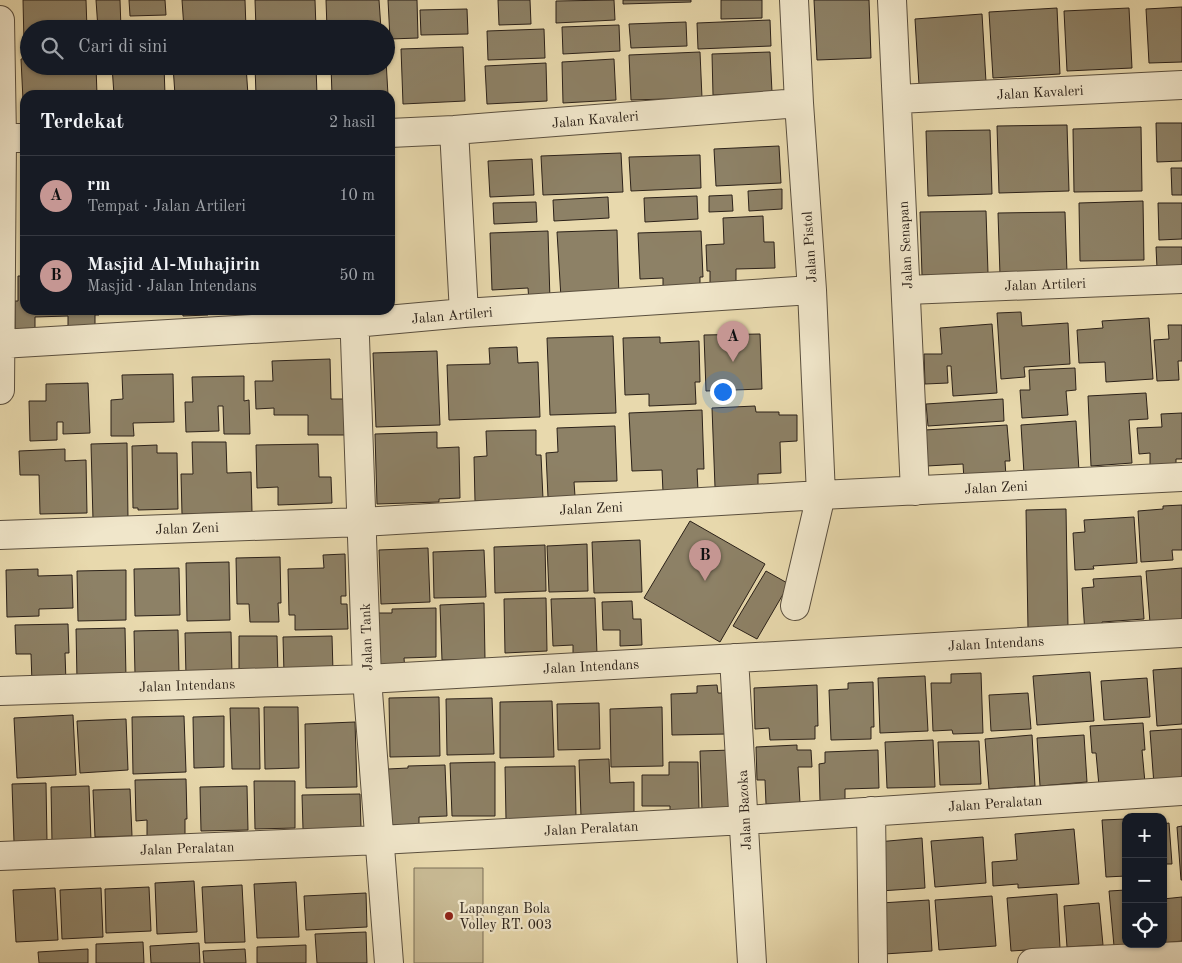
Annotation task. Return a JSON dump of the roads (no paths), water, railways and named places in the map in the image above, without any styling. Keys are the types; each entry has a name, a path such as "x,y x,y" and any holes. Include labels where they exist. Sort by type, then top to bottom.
{"street":[{"name":"Jalan Pistol","path":"794,0 812,290 821,495 795,606"},
{"name":"Jalan Senapan","path":"892,0 916,491"},
{"path":"0,20 13,138 0,390"},
{"name":"Jalan Kavaleri","path":"898,99 1182,85"},
{"name":"Jalan Kavaleri","path":"395,133 454,130 799,103"},
{"path":"454,130 464,314"},
{"name":"Jalan Artileri","path":"907,290 1182,279"},
{"name":"Jalan Artileri","path":"1,344 354,316 464,314 812,290"},
{"name":"Jalan Tank","path":"354,316 368,680 388,963"},
{"name":"Jalan Zeni","path":"0,535 362,522 821,495 1182,477"},
{"name":"Jalan Intendans","path":"0,691 368,680 1182,633"},
{"name":"Jalan Bazoka","path":"734,658 752,963"},
{"name":"Jalan Peralatan","path":"0,856 380,840 745,820 1182,791"},
{"path":"871,812 873,963"},
{"path":"1032,963 1182,956"}],"place":[{"name":"rm","path":"733,362"},
{"name":"Masjid Al-Muhajirin","path":"705,581"},
{"name":"Lapangan Bola Volley RT. 003","path":"449,916"}]}
